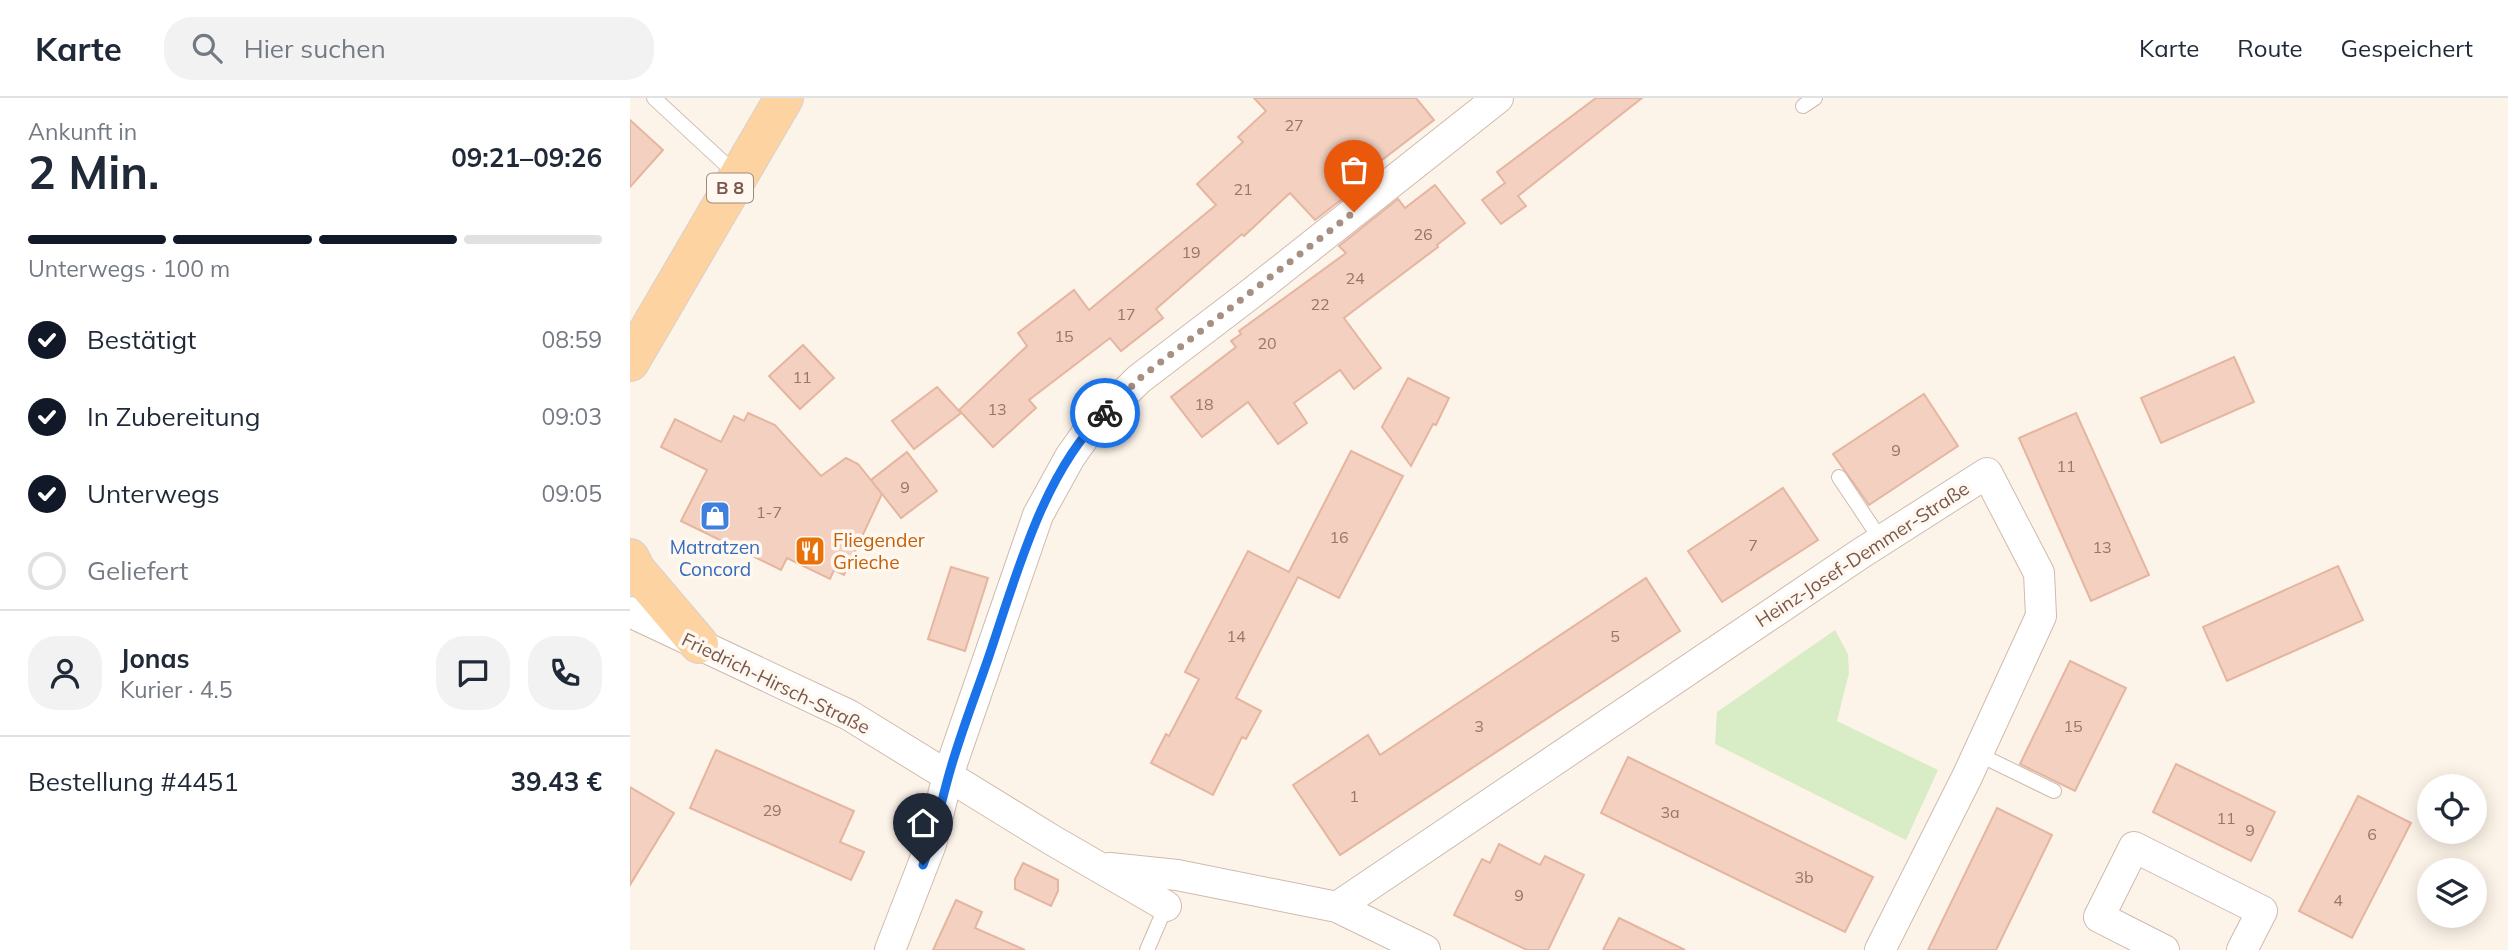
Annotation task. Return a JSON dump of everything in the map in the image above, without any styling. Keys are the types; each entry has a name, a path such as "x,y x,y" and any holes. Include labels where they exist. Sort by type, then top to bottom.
{"main road":[{"name":"B 8","path":"630,362 784,98"},
{"path":"630,558 636,570 699,644"}],"street":[{"path":"890,950 931,844 948,775 1038,515 1070,457 1094,423 1139,379 1498,98"},
{"name":"Heinz-Josef-Demmer-Straße","path":"1337,907 1881,540 1987,473 2039,573 2041,616 1978,754 1880,950"},
{"name":"Friedrich-Hirsch-Straße","path":"630,612 849,715 1166,906"},
{"path":"2164,950 2099,917 2134,847 2262,911 2242,950"},
{"name":"Friedrich-Hirsch-Straße","path":"1099,867 1177,876 1337,907 1425,950"}],"lane":[{"path":"654,98 737,175"},
{"path":"1839,477 1881,540"},
{"path":"1978,754 2054,791"},
{"path":"1147,950 1166,906"}],"green space":[{"path":"1835,630 1848,654 1849,673 1837,721 1938,770 1906,840 1715,744 1717,712"}],"building":[{"path":"1254,98 1416,98 1434,120 1373,167 1377,172 1315,220 1290,193 1244,236 1242,234 1156,309 1163,318 1121,351 1110,338 1029,400 1036,408 993,447 959,410 1027,346 1018,333 1074,290 1089,310 1216,205 1197,184 1243,142 1238,137 1266,111"},
{"path":"1596,98 1642,98 1518,196 1526,206 1501,224 1482,200 1505,183 1497,172"},
{"path":"630,120 663,150 630,187"},
{"path":"1435,185 1465,223 1437,245 1438,247 1344,318 1381,368 1354,389 1340,370 1294,403 1307,423 1278,444 1248,402 1202,437 1171,397 1236,347 1231,341 1241,334 1239,331 1346,253 1339,246 1398,199 1405,208"},
{"path":"803,345 834,378 800,409 769,376"},
{"path":"2234,357 2254,402 2161,443 2141,398"},
{"path":"1408,378 1449,398 1411,466 1382,427"},
{"path":"937,387 961,413 914,449 892,421"},
{"path":"1924,394 1958,446 1869,505 1833,454"},
{"path":"748,413 775,425 821,476 846,458 858,464 882,494 844,575 834,570 830,579 787,558 781,570 681,521 707,470 661,447 675,419 721,442 734,416 744,421"},
{"path":"2076,413 2149,575 2091,601 2019,438"},
{"path":"1351,451 1403,476 1339,598 1298,577 1236,698 1261,711 1246,739 1242,737 1213,795 1151,763 1166,734 1169,736 1199,679 1185,672 1248,551 1289,572"},
{"path":"907,452 937,491 901,518 871,480"},
{"path":"1783,488 1818,540 1722,602 1688,551"},
{"path":"2338,566 2363,620 2227,681 2203,627"},
{"path":"951,567 988,578 965,651 928,639"},
{"path":"1646,578 1680,631 1340,855 1293,785 1368,735 1380,755"},
{"path":"2070,661 2126,688 2075,791 2020,764"},
{"path":"716,750 854,811 840,842 864,852 851,880 690,808"},
{"path":"1628,757 1873,877 1845,932 1601,813"},
{"path":"2176,764 2275,812 2251,861 2153,812"},
{"path":"630,787 674,813 630,885"},
{"path":"2358,796 2411,823 2352,938 2299,911"},
{"path":"1997,808 2052,835 1996,950 1928,950"},
{"path":"1499,844 1540,865 1545,856 1584,875 1548,950 1527,950 1454,915 1482,859 1490,863"},
{"path":"1023,863 1058,880 1058,891 1051,906 1015,889 1015,879"},
{"path":"956,900 982,912 975,928 1025,950 933,950"},
{"path":"1619,918 1685,950 1603,950"}],"way so far":[{"path":"1105,413 1139,379 1354,212"}],"place":[{"name":"Matratzen Concord","path":"715,516"},
{"name":"Fliegender Grieche","path":"810,551"}],"route":[{"path":"923,865 948,775 1038,515 1070,457 1094,423 1105,413"}]}
